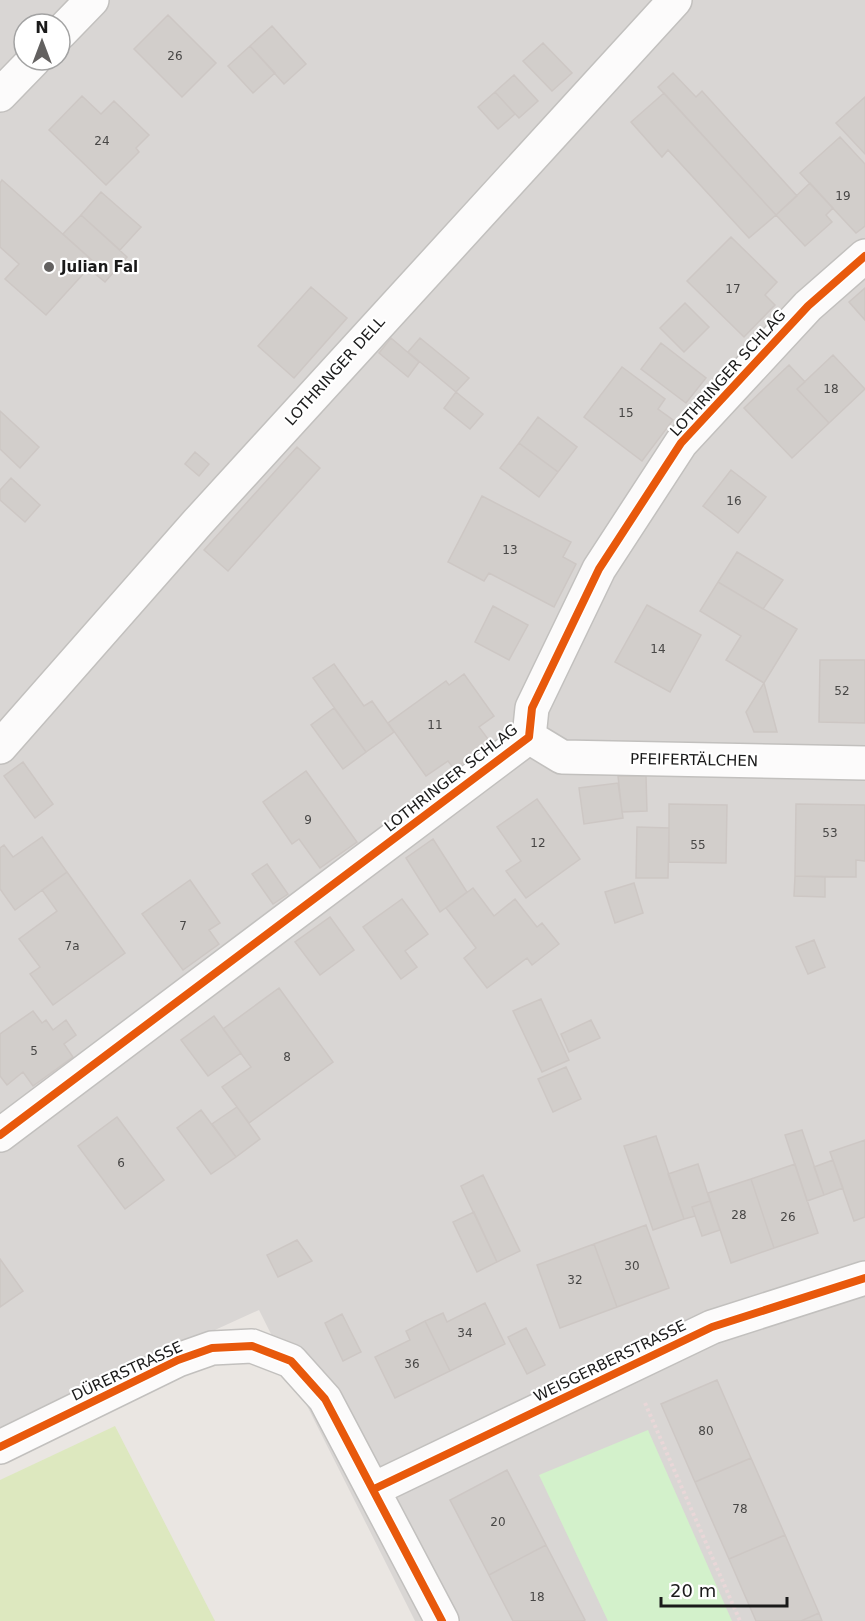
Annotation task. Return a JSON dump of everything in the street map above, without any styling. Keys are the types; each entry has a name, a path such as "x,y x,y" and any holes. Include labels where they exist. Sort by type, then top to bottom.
{"street":[{"path":"72,21 92,0"},
{"name":"LOTHRINGER DELL","path":"0,747 356,346 675,0"},
{"path":"0,95 22,72"},
{"name":"LOTHRINGER SCHLAG","path":"0,1135 529,737 532,708 599,569 681,443 808,306 865,256"},
{"name":"PFEIFERTÄLCHEN","path":"529,737 562,758 865,763"},
{"name":"WEISGERBERSTRASSE","path":"374,1488 712,1327 865,1278"},
{"name":"DÜRERSTRASSE","path":"0,1447 178,1360 212,1348 252,1346 291,1361 326,1399 442,1621"}],"path":[{"path":"630,1366 740,1621"}],"shaded area":[{"path":"0,0 865,0 865,1621 415,1621 259,1310 0,1428"}],"green space":[{"path":"115,1426 215,1621 0,1621 0,1480"},
{"path":"648,1430 732,1621 608,1621 539,1475"}],"building":[{"path":"168,15 216,63 182,97 134,49"},
{"path":"272,26 306,64 284,84 250,46"},
{"path":"543,43 572,73 552,91 523,61"},
{"path":"250,46 275,73 253,93 228,66"},
{"path":"673,73 696,97 702,91 797,196 776,215 658,87"},
{"path":"514,75 538,101 519,118 495,92"},
{"path":"495,92 515,114 498,129 478,107"},
{"path":"664,93 776,215 749,238 668,150 662,157 631,122"},
{"path":"82,96 101,114 114,101 149,135 136,148 139,152 106,185 49,130"},
{"path":"865,97 865,154 836,123"},
{"path":"840,137 865,164 865,226 856,233 800,173"},
{"path":"2,180 94,262 46,315 5,279 19,264 0,247 0,183"},
{"path":"810,183 833,208 826,215 832,222 805,246 776,215"},
{"path":"101,192 141,227 120,250 81,215"},
{"path":"81,215 127,257 105,282 88,268 94,262 63,234"},
{"path":"731,237 777,282 765,295 775,305 744,337 687,281"},
{"path":"311,287 347,318 294,378 258,346"},
{"path":"865,288 865,320 849,302"},
{"path":"685,303 709,327 684,352 660,328"},
{"path":"391,338 419,362 408,377 379,353"},
{"path":"420,338 469,378 456,392 408,352"},
{"path":"661,343 706,378 686,403 641,369"},
{"path":"833,355 865,389 829,423 797,389"},
{"path":"789,365 805,382 797,389 829,423 792,458 744,408"},
{"path":"622,367 665,399 658,409 673,420 642,461 584,417"},
{"path":"456,392 483,414 470,429 444,408"},
{"path":"0,411 39,447 20,468 0,449"},
{"path":"538,417 577,447 558,472 519,443"},
{"path":"519,443 558,472 539,497 500,468"},
{"path":"297,447 320,468 228,571 204,550"},
{"path":"195,452 209,464 199,476 185,464"},
{"path":"731,470 766,497 738,533 703,506"},
{"path":"11,478 40,505 25,522 0,500 0,490"},
{"path":"482,496 571,542 563,557 576,564 554,607 489,573 484,581 448,562"},
{"path":"737,552 783,580 763,609 718,582"},
{"path":"718,582 797,629 764,683 726,660 741,636 700,611"},
{"path":"647,605 701,635 670,692 615,662"},
{"path":"493,606 528,625 509,660 475,642"},
{"path":"820,660 865,660 865,723 819,722"},
{"path":"334,664 364,706 372,701 394,732 366,752 313,678"},
{"path":"464,674 494,716 479,727 491,743 454,769 448,761 426,776 388,723 446,681 449,685"},
{"path":"764,683 777,732 754,732 746,712"},
{"path":"334,708 366,752 343,769 311,725"},
{"path":"23,762 53,804 35,818 4,776"},
{"path":"306,771 357,842 320,868 299,839 292,844 263,802"},
{"path":"618,776 646,776 647,811 622,812"},
{"path":"618,783 623,818 584,824 579,788"},
{"path":"537,799 580,859 526,898 506,871 521,861 497,827"},
{"path":"669,804 727,805 726,863 669,862"},
{"path":"796,804 865,805 865,861 856,860 856,877 795,876"},
{"path":"637,827 669,828 668,878 636,878"},
{"path":"42,837 67,872 15,910 0,889 0,848 4,845 13,857"},
{"path":"433,839 467,892 440,912 406,858"},
{"path":"267,864 288,894 273,904 252,874"},
{"path":"67,872 125,953 53,1005 30,974 40,967 19,939 57,911 42,890"},
{"path":"795,876 825,877 825,897 794,896"},
{"path":"190,880 220,923 209,930 219,944 183,970 142,914"},
{"path":"634,883 643,913 615,923 605,892"},
{"path":"473,888 494,916 515,899 537,927 542,923 559,944 532,965 527,958 487,988 464,958 476,948 446,908"},
{"path":"402,899 428,934 405,951 417,967 401,979 363,927"},
{"path":"330,917 354,950 320,975 295,942"},
{"path":"814,940 825,967 808,974 796,947"},
{"path":"279,988 333,1062 249,1123 222,1087 251,1067 223,1029"},
{"path":"541,999 569,1060 542,1072 513,1011"},
{"path":"33,1011 42,1023 46,1020 53,1030 66,1020 76,1035 64,1044 73,1057 33,1086 23,1072 7,1085 0,1076 0,1034"},
{"path":"214,1016 241,1053 208,1076 181,1040"},
{"path":"591,1020 600,1038 569,1052 561,1034"},
{"path":"566,1067 581,1099 553,1112 538,1079"},
{"path":"237,1107 260,1139 236,1157 212,1124"},
{"path":"201,1110 236,1157 211,1174 177,1128"},
{"path":"117,1117 164,1180 125,1209 78,1146"},
{"path":"802,1130 824,1195 807,1201 785,1135"},
{"path":"656,1136 684,1219 653,1230 624,1146"},
{"path":"865,1140 865,1217 854,1221 830,1152"},
{"path":"833,1160 843,1188 824,1195 814,1167"},
{"path":"698,1164 710,1201 692,1207 695,1216 684,1219 668,1174"},
{"path":"795,1164 818,1233 774,1248 751,1179"},
{"path":"483,1175 520,1251 497,1262 461,1186"},
{"path":"751,1179 774,1248 731,1263 708,1193"},
{"path":"710,1201 720,1230 702,1236 692,1207"},
{"path":"474,1212 497,1262 477,1272 453,1222"},
{"path":"646,1225 669,1288 617,1307 594,1244"},
{"path":"297,1240 312,1261 278,1277 267,1255"},
{"path":"594,1244 617,1307 560,1328 537,1265"},
{"path":"0,1259 23,1291 0,1307"},
{"path":"485,1303 505,1344 450,1371 425,1321 443,1313 447,1322"},
{"path":"342,1314 361,1352 343,1361 325,1323"},
{"path":"425,1321 450,1371 395,1398 375,1357 410,1340 406,1331"},
{"path":"526,1328 545,1365 527,1374 508,1337"},
{"path":"717,1380 751,1458 695,1482 661,1404"},
{"path":"751,1458 785,1535 729,1559 695,1482"},
{"path":"507,1470 546,1545 489,1575 450,1500"},
{"path":"785,1535 819,1613 801,1621 756,1621 729,1559"},
{"path":"546,1545 585,1620 513,1621 489,1575"},
{"path":"819,1613 822,1621 801,1621"}],"cycle path":[{"path":"0,1135 529,737 532,708 599,569 681,443 808,306 865,256"},
{"path":"374,1489 712,1327 865,1278"},
{"path":"0,1447 178,1360 212,1348 252,1346 291,1361 325,1399 442,1621"}],"place":[{"name":"Julian Fal","path":"49,267"}]}
